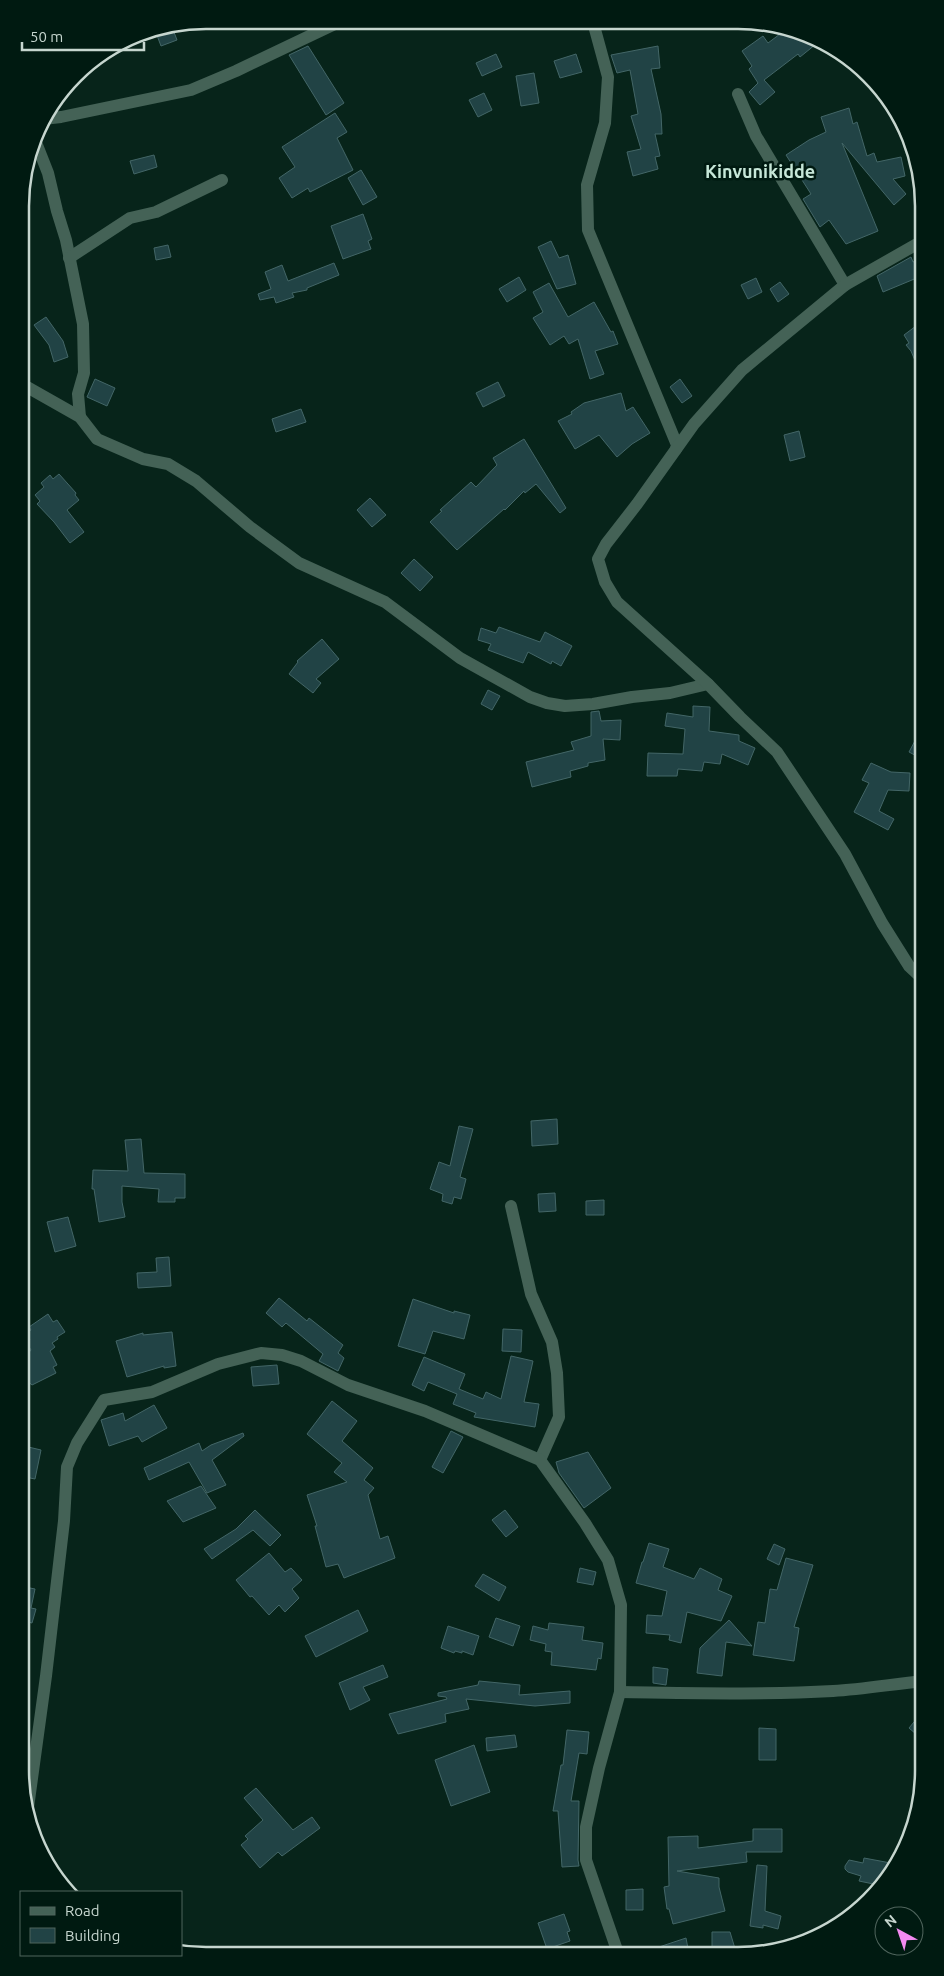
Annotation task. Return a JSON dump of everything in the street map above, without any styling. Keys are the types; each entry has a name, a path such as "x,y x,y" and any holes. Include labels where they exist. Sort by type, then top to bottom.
{"street":[{"path":"52,118 191,90 324,29"},
{"path":"595,29 608,77 605,123 587,185 588,230 677,445 676,449"},
{"path":"738,94 756,136 845,285"},
{"path":"38,148 48,173 70,258 83,324 84,373 78,394 80,417"},
{"path":"70,258 130,218 156,212 222,180"},
{"path":"915,245 845,285 742,370 694,424 606,544 598,559 605,582 617,602 708,684 777,752 845,854 882,923 909,966 915,972"},
{"path":"29,387 80,417 97,439 143,459 168,464 196,481 250,527 299,563 384,602 460,658 530,697 547,703 566,706 670,693 708,684"},
{"path":"511,1206 531,1294 552,1342 557,1373 559,1418 540,1460"},
{"path":"30,1796 64,1521 67,1467 77,1443 104,1400 152,1392 218,1364 262,1353 282,1354 301,1361 348,1385 425,1411 540,1460 608,1560 622,1605 620,1692 599,1768 586,1827 586,1860 616,1947"},
{"path":"620,1692 727,1694 832,1691 876,1688 915,1682"}],"building":[{"path":"174,32 177,40 161,46 157,36"},
{"path":"780,34 814,46 800,57 798,54 764,80 775,92 760,105 749,92 758,83 749,69 752,66 742,51 763,36 768,43"},
{"path":"308,46 344,103 326,115 289,55"},
{"path":"658,46 660,68 651,69 661,114 662,134 655,134 660,156 655,157 658,169 633,176 627,152 641,149 631,116 638,114 630,70 617,73 611,55"},
{"path":"496,54 502,67 482,76 476,63"},
{"path":"576,54 582,72 560,78 554,61"},
{"path":"534,73 539,103 521,106 516,76"},
{"path":"484,93 492,110 478,117 469,100"},
{"path":"849,108 853,124 857,122 867,156 874,153 877,162 901,157 905,176 893,179 906,194 894,205 842,143 878,231 846,244 829,220 820,227 803,199 811,194 786,155 809,140 826,132 821,117"},
{"path":"335,113 347,132 337,138 353,170 310,192 308,188 292,198 279,178 295,167 282,147"},
{"path":"154,155 157,167 134,174 130,161"},
{"path":"361,170 377,197 363,205 348,178"},
{"path":"363,214 372,239 368,241 371,249 343,259 331,226"},
{"path":"551,241 559,258 568,255 576,284 557,289 538,247"},
{"path":"168,245 171,257 156,260 154,248"},
{"path":"911,257 913,262 915,261 915,279 883,292 877,276"},
{"path":"334,263 339,275 307,288 307,290 292,293 294,297 276,303 274,297 260,300 258,294 271,289 265,272 282,265 288,281"},
{"path":"519,277 526,290 507,302 499,289"},
{"path":"756,278 762,292 748,299 741,285"},
{"path":"780,282 789,294 778,302 770,289"},
{"path":"549,283 568,317 594,302 611,332 613,331 618,344 595,351 604,374 590,379 578,339 569,344 564,336 550,345 533,318 543,312 533,292"},
{"path":"46,317 63,341 68,357 54,362 49,345 34,325"},
{"path":"915,327 915,361 906,345 909,343 904,335"},
{"path":"95,379 115,388 107,406 87,397"},
{"path":"680,379 692,396 682,403 670,387"},
{"path":"498,382 505,396 483,407 476,393"},
{"path":"621,393 626,411 633,407 650,433 632,444 617,457 599,435 575,449 558,421 572,414 571,412 584,403"},
{"path":"301,409 306,422 276,432 272,419"},
{"path":"799,431 805,457 790,461 784,435"},
{"path":"524,439 566,508 560,513 536,484 525,493 524,491 505,510 457,550 430,522 442,511 440,510 471,482 476,487 497,465 493,458"},
{"path":"59,474 76,493 75,495 79,500 67,510 84,532 70,543 37,504 40,501 35,495 44,487 41,483 50,475 53,479"},
{"path":"370,498 386,515 372,527 357,510"},
{"path":"414,559 433,577 420,591 401,573"},
{"path":"499,627 540,642 545,632 572,646 561,666 552,661 551,664 528,652 523,663 488,650 491,644 478,640 481,628 496,633"},
{"path":"322,639 339,659 316,679 321,683 313,693 289,674 297,661"},
{"path":"488,690 500,696 492,710 481,704"},
{"path":"693,706 710,707 709,731 739,735 739,741 755,748 748,765 722,754 720,764 704,762 702,771 678,769 677,776 647,776 648,753 683,754 685,729 665,726 667,713 693,717"},
{"path":"599,711 601,721 621,720 620,740 603,739 605,760 588,763 588,766 570,771 571,777 532,787 526,762 574,750 571,742 591,736 591,712"},
{"path":"915,741 915,755 909,752"},
{"path":"871,763 891,772 910,773 909,791 888,790 879,811 894,819 888,830 854,812 869,783 862,780"},
{"path":"557,1119 558,1144 532,1146 531,1121"},
{"path":"459,1126 473,1129 460,1177 466,1179 461,1199 454,1197 452,1204 442,1201 443,1194 430,1189 439,1162 450,1166"},
{"path":"141,1139 144,1173 185,1174 185,1198 175,1198 175,1202 158,1202 159,1189 122,1186 122,1202 125,1217 99,1222 94,1189 92,1189 93,1170 128,1171 125,1140"},
{"path":"555,1193 556,1211 539,1212 538,1194"},
{"path":"604,1200 604,1215 586,1215 586,1201"},
{"path":"68,1217 76,1246 55,1252 47,1222"},
{"path":"169,1257 171,1286 138,1288 137,1273 157,1272 156,1258"},
{"path":"279,1298 307,1321 309,1318 343,1345 338,1353 344,1358 338,1371 319,1361 323,1354 286,1323 282,1327 266,1313"},
{"path":"413,1299 454,1313 454,1311 470,1315 464,1339 433,1331 425,1354 398,1346"},
{"path":"48,1314 53,1322 57,1320 65,1332 52,1343 55,1347 50,1351 57,1365 53,1367 56,1373 32,1385 29,1382 29,1352 31,1350 29,1347 29,1332 31,1330 29,1327"},
{"path":"503,1329 522,1330 521,1352 502,1351"},
{"path":"172,1332 176,1366 164,1368 164,1366 127,1377 116,1341 143,1333 143,1335"},
{"path":"511,1356 533,1361 524,1402 539,1404 535,1427 474,1417 476,1413 453,1404 457,1394 428,1382 424,1391 412,1385 424,1357 465,1374 459,1389 483,1399 486,1392 501,1399"},
{"path":"277,1365 279,1384 253,1386 251,1367"},
{"path":"332,1401 357,1421 342,1441 373,1468 364,1480 374,1488 368,1495 380,1539 388,1536 395,1558 344,1578 338,1564 326,1567 315,1526 317,1526 307,1495 347,1482 334,1472 342,1463 307,1434"},
{"path":"154,1405 167,1428 142,1442 138,1436 109,1446 101,1420 123,1413 125,1421"},
{"path":"451,1431 463,1437 443,1473 432,1467"},
{"path":"243,1433 244,1436 212,1460 226,1485 207,1493 189,1462 149,1480 144,1468 199,1443 202,1451 211,1445"},
{"path":"29,1447 41,1450 35,1479 29,1478"},
{"path":"588,1452 611,1488 584,1508 559,1473 556,1462"},
{"path":"201,1486 216,1508 183,1522 167,1501"},
{"path":"255,1510 281,1535 270,1546 253,1530 212,1559 204,1549 236,1529"},
{"path":"505,1510 518,1527 506,1537 492,1520"},
{"path":"649,1543 669,1549 663,1567 694,1579 700,1568 722,1579 718,1590 732,1596 721,1621 687,1612 681,1643 669,1640 670,1635 646,1633 647,1615 662,1616 667,1591 636,1583"},
{"path":"774,1544 785,1549 779,1565 767,1559"},
{"path":"269,1553 285,1572 291,1568 302,1580 292,1589 299,1598 285,1612 279,1605 269,1615 236,1580"},
{"path":"786,1558 813,1565 794,1627 799,1628 794,1661 753,1655 758,1622 765,1623 770,1589 777,1590"},
{"path":"580,1568 596,1572 593,1585 577,1582"},
{"path":"483,1574 506,1587 499,1601 475,1586"},
{"path":"29,1588 35,1589 31,1608 36,1609 32,1623 29,1622"},
{"path":"358,1610 368,1631 316,1657 305,1636"},
{"path":"496,1618 520,1626 513,1646 489,1637"},
{"path":"729,1620 752,1646 726,1642 722,1676 697,1673 700,1648"},
{"path":"549,1623 584,1627 582,1640 603,1643 601,1659 598,1658 596,1670 551,1665 552,1652 545,1651 546,1644 530,1640 533,1626 548,1630"},
{"path":"448,1626 479,1636 473,1655 462,1651 462,1653 455,1651 454,1653 441,1648"},
{"path":"383,1665 388,1677 363,1687 370,1700 350,1710 339,1683"},
{"path":"653,1667 668,1669 666,1685 653,1683"},
{"path":"479,1681 520,1685 519,1695 570,1691 570,1703 535,1706 466,1699 469,1709 445,1714 446,1722 398,1734 389,1714 447,1699 446,1697 438,1696 438,1693 478,1685"},
{"path":"915,1721 915,1733 909,1728"},
{"path":"759,1728 776,1729 776,1760 759,1760"},
{"path":"567,1730 589,1732 587,1754 579,1753 571,1801 579,1801 579,1866 562,1867 558,1811 553,1811 561,1765 563,1765"},
{"path":"515,1735 517,1747 487,1751 486,1738"},
{"path":"474,1745 490,1792 451,1806 435,1760"},
{"path":"256,1788 293,1830 312,1817 320,1828 282,1856 278,1852 260,1868 241,1845 248,1839 245,1836 263,1820 244,1798"},
{"path":"753,1829 782,1829 782,1852 746,1852 747,1862 677,1871 719,1878 719,1887 725,1911 673,1924 669,1909 667,1909 664,1887 669,1886 668,1837 698,1836 698,1848 753,1841"},
{"path":"864,1858 889,1863 874,1884 859,1881 861,1876 848,1872 845,1869 849,1860 863,1863"},
{"path":"757,1865 767,1866 765,1911 781,1916 778,1929 763,1925 763,1928 750,1926"},
{"path":"643,1889 643,1910 626,1910 626,1890"},
{"path":"564,1914 570,1931 567,1932 570,1941 553,1947 546,1947 538,1923"},
{"path":"712,1932 730,1932 734,1947 712,1947"},
{"path":"686,1938 688,1947 659,1947"}],"district":[{"name":"Kinvunikidde","path":"760,171"}]}
